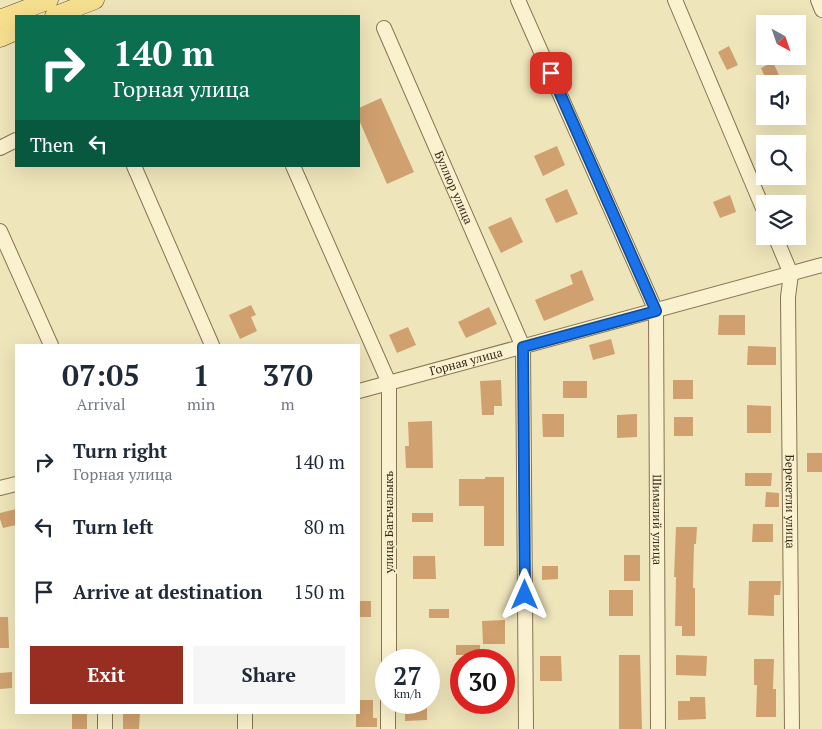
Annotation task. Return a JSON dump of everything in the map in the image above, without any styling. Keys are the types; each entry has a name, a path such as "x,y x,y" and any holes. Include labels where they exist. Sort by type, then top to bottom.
{"main road":[{"path":"0,19 48,0"},
{"path":"57,15 95,0"},
{"path":"0,38 15,31"}],"street":[{"path":"518,0 656,311"},
{"path":"675,0 757,195"},
{"path":"818,0 822,10"},
{"name":"Буллюр улица","path":"384,28 523,347"},
{"path":"0,148 15,140"},
{"path":"134,167 212,344"},
{"path":"293,167 389,383"},
{"path":"0,231 51,344"},
{"path":"777,245 784,276"},
{"name":"Горная улица","path":"360,391 822,265"},
{"name":"Берекетли улица","path":"784,276 788,297 792,729"},
{"name":"Шималий улица","path":"656,311 658,729"},
{"path":"523,347 526,729"},
{"name":"улица Багъчалыкъ","path":"388,649 389,383"},
{"path":"0,488 15,484"},
{"path":"105,714 105,729"},
{"path":"245,714 245,729"},
{"path":"388,714 388,729"}],"building":[{"path":"729,46 738,65 727,70 718,52"},
{"path":"767,65 774,65 779,75 764,75 761,68"},
{"path":"381,98 414,172 387,184 360,122 360,108"},
{"path":"557,146 565,165 543,176 534,156"},
{"path":"567,189 578,214 556,223 545,199"},
{"path":"730,195 736,212 720,218 713,202"},
{"path":"511,217 523,242 501,253 488,227"},
{"path":"582,270 594,300 544,321 535,300 573,284 570,275"},
{"path":"251,305 256,315 251,317 257,331 240,339 229,315"},
{"path":"489,307 497,324 466,338 458,322"},
{"path":"719,315 745,315 745,335 718,335"},
{"path":"408,327 416,345 397,353 389,335"},
{"path":"611,339 615,354 593,360 589,345"},
{"path":"748,346 776,347 776,365 747,365"},
{"path":"501,380 502,406 494,406 494,415 482,415 480,381"},
{"path":"673,380 693,380 693,399 673,399"},
{"path":"563,381 587,381 587,398 563,398"},
{"path":"747,405 771,406 771,433 747,433"},
{"path":"542,414 564,414 564,437 543,437"},
{"path":"637,414 637,437 617,438 617,415"},
{"path":"674,417 693,417 693,436 674,436"},
{"path":"432,421 433,468 406,468 405,446 409,446 408,422"},
{"path":"807,453 822,453 822,472 807,472"},
{"path":"745,473 772,473 771,486 745,486"},
{"path":"485,477 504,477 504,546 484,546 484,506 459,506 459,479 485,479"},
{"path":"766,492 779,493 779,507 765,507"},
{"path":"15,509 15,525 3,528 0,513"},
{"path":"412,513 433,513 433,522 412,522"},
{"path":"753,524 773,524 773,542 752,542"},
{"path":"676,527 697,527 696,544 694,544 693,588 695,588 695,636 682,636 682,626 675,626"},
{"path":"624,555 640,555 640,581 624,581"},
{"path":"413,556 435,556 436,579 413,579"},
{"path":"542,566 558,566 558,579 542,580"},
{"path":"749,581 781,581 780,595 774,595 774,616 748,615"},
{"path":"609,590 633,590 633,616 609,616"},
{"path":"360,601 371,601 371,617 360,617"},
{"path":"429,609 449,609 449,618 429,618"},
{"path":"0,617 8,617 9,648 0,648"},
{"path":"505,620 505,644 483,644 482,621"},
{"path":"456,645 480,645 480,649 456,649"},
{"path":"619,655 640,655 642,729 619,729"},
{"path":"676,655 707,656 706,676 676,675"},
{"path":"540,656 561,656 562,681 540,681"},
{"path":"754,659 774,659 773,689 776,689 776,717 756,717 757,685 754,685"},
{"path":"12,672 12,688 0,689 0,673"},
{"path":"690,697 705,697 706,719 678,720 678,701 690,701"},
{"path":"360,700 373,700 373,718 377,718 377,727 356,727 356,714 360,714"},
{"path":"72,714 87,714 87,729 72,729"},
{"path":"123,714 140,714 139,729 123,729"},
{"path":"405,714 427,714 427,720 405,721"}],"route":[{"path":"525,595 523,347 656,311 551,73"}]}
